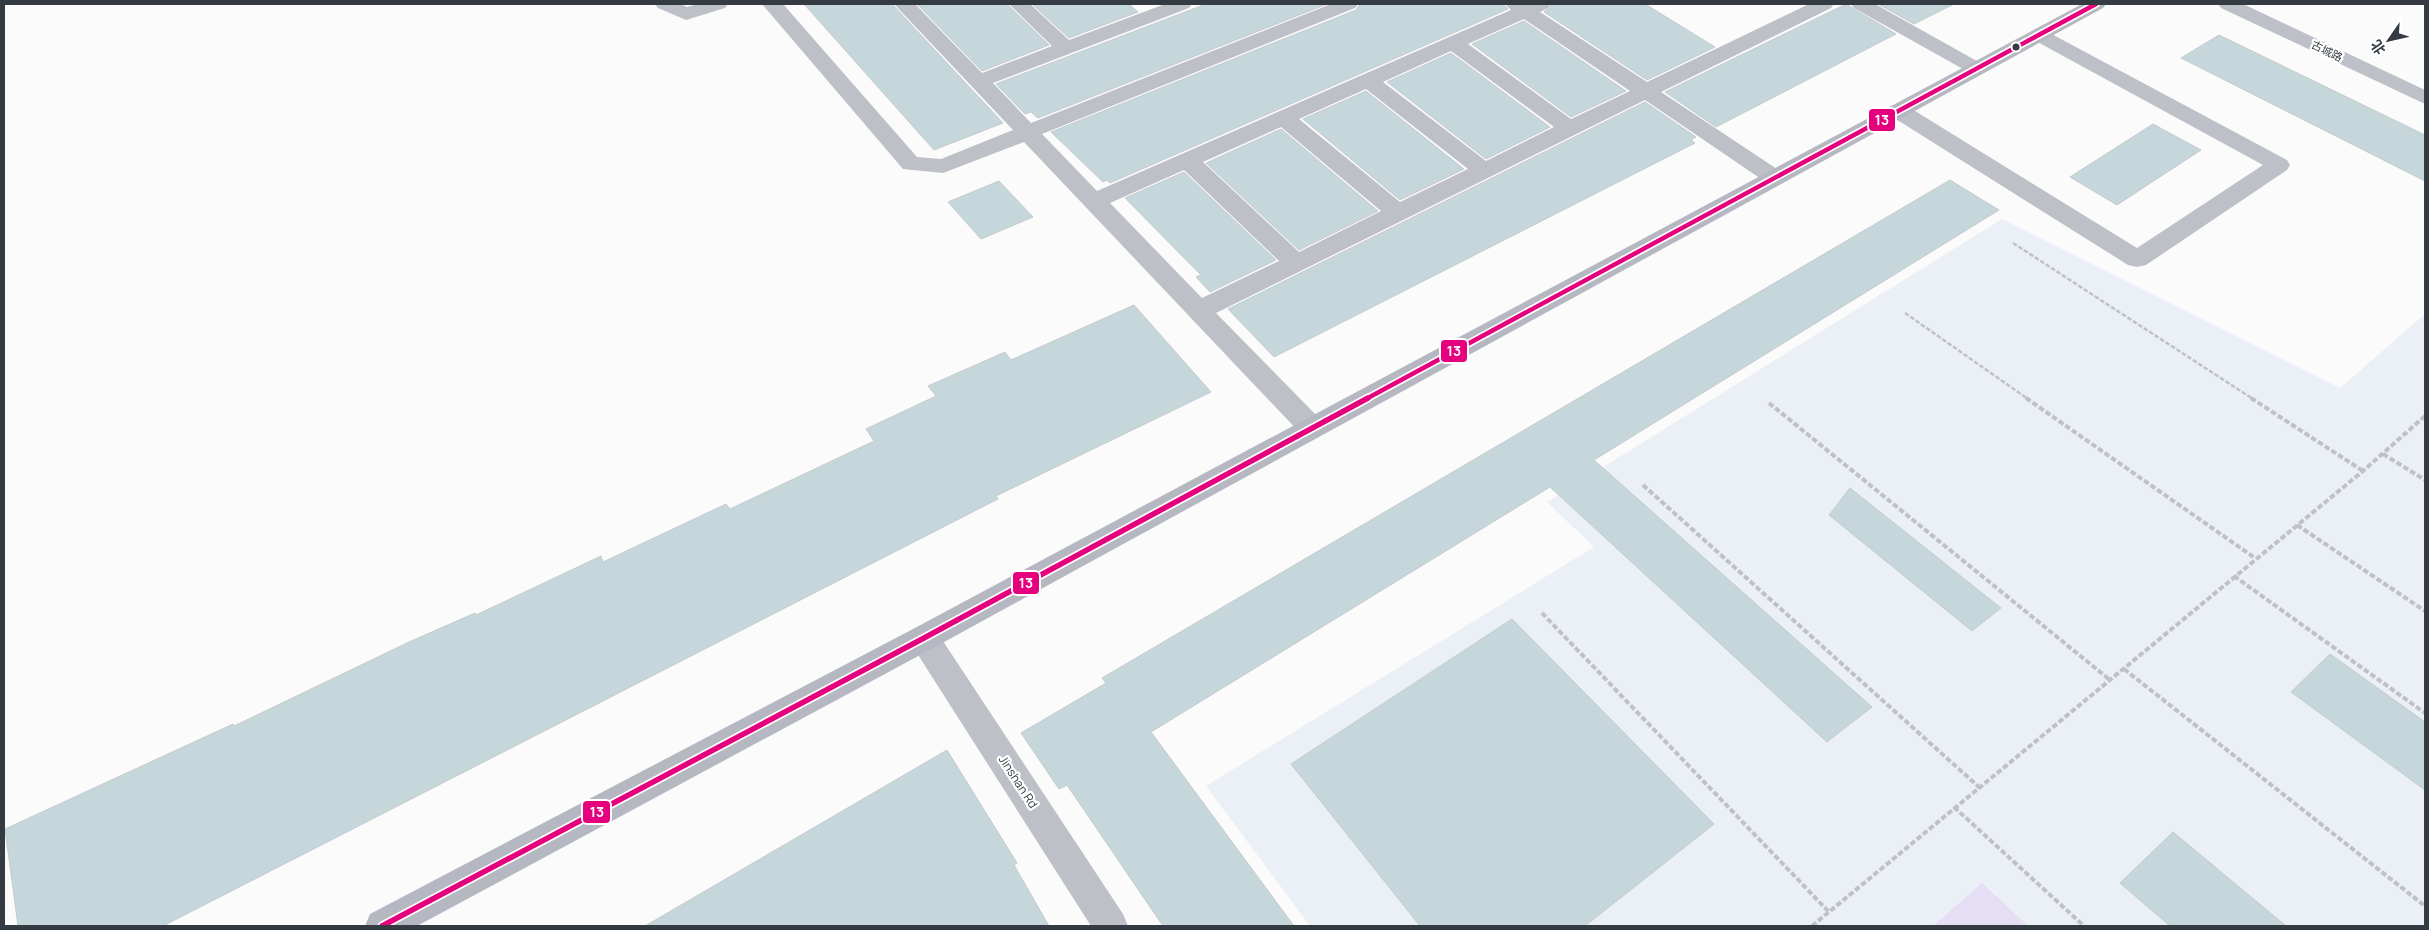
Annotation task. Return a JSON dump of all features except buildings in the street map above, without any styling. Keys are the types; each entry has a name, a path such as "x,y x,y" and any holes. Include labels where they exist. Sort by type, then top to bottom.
{"main road":[{"path":"382,926 924,638 2096,4"}],"street":[{"path":"665,4 686,14 718,4"},
{"path":"772,4 911,164 944,166 1348,4"},
{"path":"904,4 1312,428"},
{"path":"1018,4 1066,48"},
{"path":"1200,310 1824,4"},
{"path":"1861,4 1977,69"},
{"name":"古城路","path":"2228,4 2425,98"},
{"path":"980,82 1167,6"},
{"path":"1095,201 1453,43 1527,6 1645,91 1775,178"},
{"path":"1899,111 2137,259 2279,165 2039,35"},
{"path":"1453,43 1569,128"},
{"path":"1368,80 1483,170"},
{"path":"1284,118 1398,212"},
{"path":"1188,160 1296,263"},
{"name":"Jinshan Rd","path":"924,638 1111,926"}],"path":[{"path":"2013,243 2363,471"},
{"path":"1905,313 2255,558"},
{"path":"1769,403 2110,680"},
{"path":"1812,926 1954,807 1980,788 2124,669 2255,558 2363,471 2425,416"},
{"path":"2383,454 2425,480"},
{"path":"1643,485 1980,788"},
{"path":"2297,524 2425,611"},
{"path":"2234,576 2425,713"},
{"path":"1542,613 1829,912"},
{"path":"2124,669 2425,906"},
{"path":"1954,807 2084,926"}],"shaded area":[{"path":"2002,219 2340,388 2425,314 2425,926 1310,926 1206,786 1594,547 1547,502"},
{"path":"1982,883 2028,926 1933,926"}],"transit line":[{"name":"13","path":"382,926 924,638 2096,4"}]}
